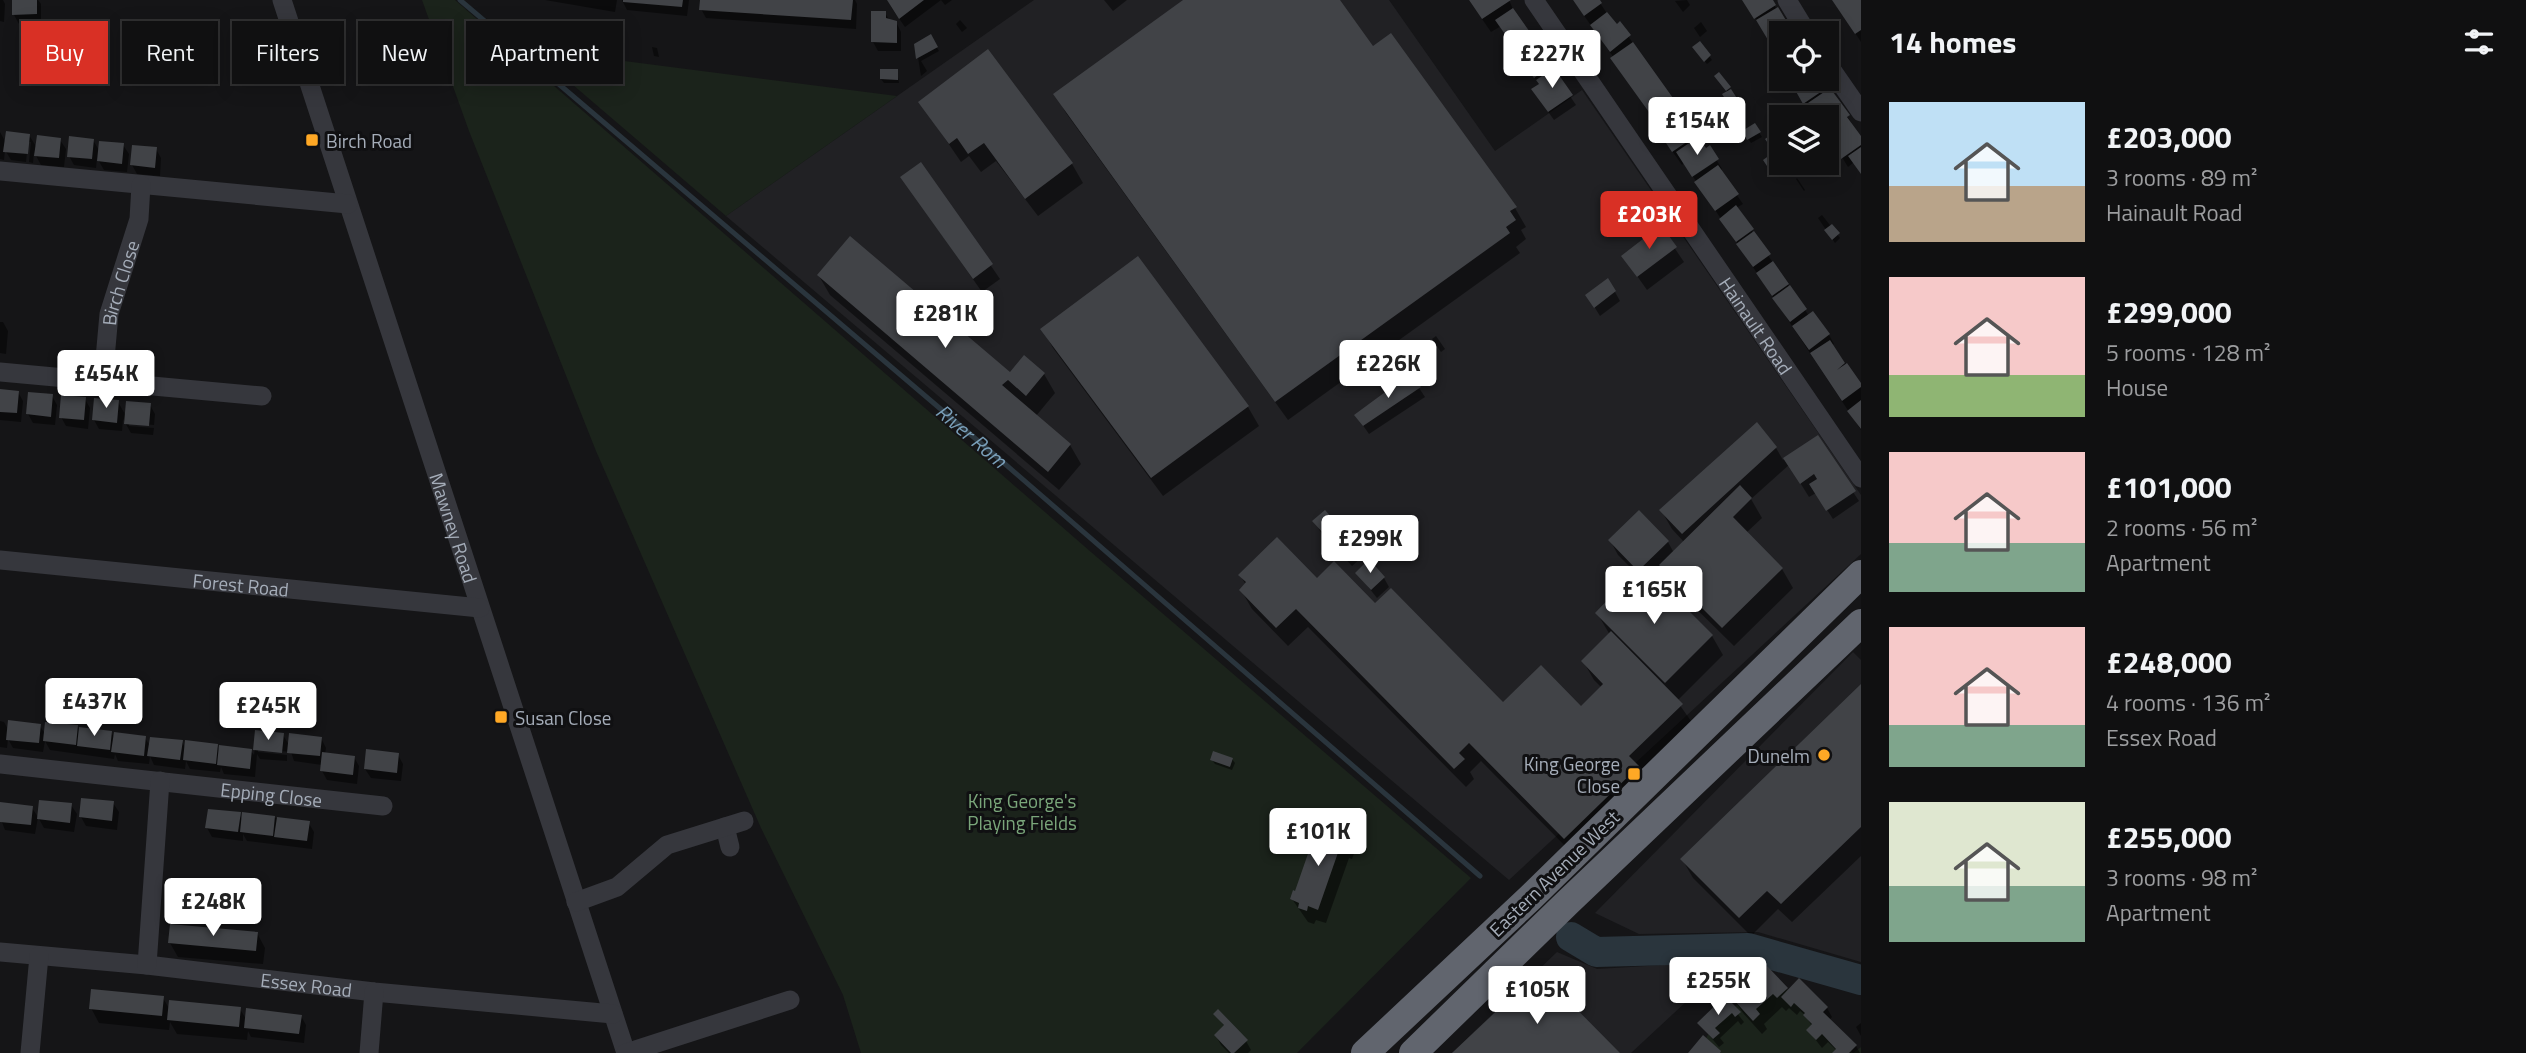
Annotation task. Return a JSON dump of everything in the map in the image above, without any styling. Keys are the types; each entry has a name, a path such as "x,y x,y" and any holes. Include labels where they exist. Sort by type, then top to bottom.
{"highway":[{"name":"Eastern Avenue West","path":"1365,1053 1531,897 1861,574"},
{"name":"Eastern Avenue West","path":"1413,1053 1861,624"}],"street":[{"name":"Mawney Road","path":"282,0 626,1053"},
{"name":"Hainault Road","path":"1534,0 1861,478"},
{"path":"1787,0 1800,21"},
{"path":"1839,81 1861,113"},
{"path":"0,171 348,204"},
{"name":"Birch Close","path":"103,381 109,314 139,219 141,185"},
{"path":"0,372 262,396"},
{"name":"Forest Road","path":"0,560 480,608"},
{"name":"Epping Close","path":"0,764 383,806"},
{"path":"147,965 160,781"},
{"path":"576,902 617,887 667,845 734,824 730,847"},
{"name":"Essex Road","path":"0,952 147,965 374,992 613,1014"},
{"path":"30,1053 40,956"},
{"path":"369,1053 374,992"},
{"path":"626,1053 790,1000"}],"shaded area":[{"path":"1034,0 1389,0 1495,151 1582,90 1861,495 1861,554 1509,880 726,216"},
{"path":"1853,652 1861,660 1861,962 1758,932 1639,934 1595,913"},
{"path":"1557,952 1597,969 1730,961 1631,1053 1452,1053"}],"green space":[{"name":"King George's Playing Fields","path":"422,0 455,0 479,21 466,21 466,84 552,84 1471,878 1297,1053 861,1053 843,995 761,828 596,451 469,131 452,84 452,21 430,21"},
{"path":"623,61 897,96 726,216 572,84 623,84"},
{"path":"1771,981 1811,1004 1853,1053 1698,1053 1716,1020"}],"building":[{"path":"12,0 37,0 37,14 12,15"},
{"path":"623,0 683,0 682,7"},
{"path":"700,0 853,0 851,20 699,10"},
{"path":"887,0 924,0 899,19"},
{"path":"1183,0 1340,0 1373,46 1391,33 1517,207 1510,211 1516,220 1506,227 1510,233 1275,402 1053,94"},
{"path":"1469,0 1511,0 1482,19"},
{"path":"1573,0 1600,0 1602,3 1584,16"},
{"path":"1742,0 1773,0 1776,5 1754,19"},
{"path":"1832,0 1861,0 1861,30 1855,34"},
{"path":"1778,7 1786,21 1769,21 1769,42 1756,20"},
{"path":"1513,8 1532,35 1514,47 1495,20"},
{"path":"871,11 886,11 886,18 897,21 897,43 871,42"},
{"path":"1607,12 1617,24 1620,21 1631,35 1610,52 1590,25"},
{"path":"931,34 938,47 916,59 914,44"},
{"path":"1534,38 1553,65 1534,78 1524,65 1519,68 1509,55"},
{"path":"1700,41 1711,55 1704,62 1692,47"},
{"path":"1633,42 1673,98 1651,115 1610,58"},
{"path":"988,49 1073,163 1025,199 984,143 968,154 957,138 949,144 918,102"},
{"path":"1554,68 1573,95 1548,112 1531,89 1539,84 1536,80"},
{"path":"880,69 898,69 898,80 880,79"},
{"path":"1719,72 1731,87 1726,91 1714,76"},
{"path":"1731,89 1740,103 1731,108 1722,94"},
{"path":"1796,91 1822,91 1803,104"},
{"path":"1826,91 1832,91 1850,115 1847,117 1861,136 1861,145 1841,159 1839,105 1805,105"},
{"path":"1674,102 1697,135 1672,152 1650,119"},
{"path":"1755,123 1761,132 1747,140 1742,131"},
{"path":"6,131 30,134 28,154 3,152"},
{"path":"37,135 61,138 59,158 34,156"},
{"path":"69,136 94,139 92,159 67,157"},
{"path":"1698,137 1706,148 1710,145 1719,159 1692,177 1676,152"},
{"path":"99,141 124,143 122,164 97,161"},
{"path":"132,145 157,147 155,168 130,165"},
{"path":"1861,147 1861,174 1848,156"},
{"path":"1769,156 1769,169 1763,160"},
{"path":"921,162 993,264 973,279 900,177"},
{"path":"1718,165 1739,194 1715,211 1694,182"},
{"path":"1736,205 1754,229 1736,242 1719,219"},
{"path":"1832,224 1840,233 1832,240 1824,230"},
{"path":"1661,225 1677,247 1637,277 1621,256"},
{"path":"1754,231 1771,254 1753,267 1736,244"},
{"path":"850,236 1010,372 1024,355 1045,373 1026,396 1008,380 1002,385 1071,444 1048,472 817,275"},
{"path":"1138,256 1249,406 1151,478 1040,329"},
{"path":"1773,261 1789,284 1772,296 1756,273"},
{"path":"1608,278 1616,291 1594,308 1585,295"},
{"path":"1790,285 1807,309 1790,322 1772,298"},
{"path":"1813,311 1830,334 1809,350 1792,326"},
{"path":"1830,340 1845,363 1837,370 1847,363 1861,383 1861,387 1842,401 1810,353"},
{"path":"1411,373 1421,387 1363,426 1354,415"},
{"path":"0,389 19,391 17,413 0,412"},
{"path":"28,392 53,394 51,417 26,414"},
{"path":"61,395 86,397 84,420 59,418"},
{"path":"94,398 119,400 117,423 92,420"},
{"path":"1861,400 1861,429 1847,411"},
{"path":"126,401 151,403 149,426 124,424"},
{"path":"1757,422 1777,447 1682,534 1659,510"},
{"path":"1818,435 1856,491 1826,511 1809,484 1817,479 1814,474 1800,484 1783,458"},
{"path":"1740,485 1752,498 1733,517 1783,568 1722,628 1659,565"},
{"path":"1325,510 1358,547 1346,558 1312,521"},
{"path":"1639,510 1669,541 1638,571 1608,540"},
{"path":"1277,537 1317,578 1334,561 1375,603 1391,588 1503,702 1541,665 1581,706 1603,684 1581,661 1611,631 1683,704 1629,756 1639,766 1564,839 1469,743 1459,753 1465,759 1454,769 1296,609 1276,628 1239,590 1246,582 1238,575"},
{"path":"1369,559 1385,577 1371,590 1355,573"},
{"path":"1660,582 1713,635 1665,683 1595,613 1624,583"},
{"name":"Dunelm","path":"1861,684 1861,827 1781,904 1767,891 1739,918 1680,859"},
{"path":"8,720 41,724 39,743 6,740"},
{"path":"45,722 78,725 76,745 43,741"},
{"path":"79,727 112,731 110,750 77,746"},
{"path":"255,730 284,733 282,753 253,750"},
{"path":"114,732 146,736 144,756 111,752"},
{"path":"289,733 322,737 320,756 287,753"},
{"path":"150,737 183,740 180,760 147,756"},
{"path":"185,740 218,744 216,764 183,760"},
{"path":"219,745 252,749 250,769 217,765"},
{"path":"366,749 399,753 397,773 364,769"},
{"path":"1213,751 1233,758 1230,767 1210,760"},
{"path":"322,752 355,756 353,775 320,771"},
{"path":"81,798 114,801 112,821 79,817"},
{"path":"39,800 72,803 70,823 37,819"},
{"path":"0,802 33,806 31,825 0,822"},
{"path":"208,809 241,812 238,832 205,828"},
{"path":"242,812 275,816 273,836 240,832"},
{"path":"277,817 310,821 307,841 274,837"},
{"path":"1318,825 1347,836 1344,845 1341,844 1318,910 1308,906 1307,911 1298,908 1299,903 1290,899"},
{"path":"170,924 258,932 256,951 168,943"},
{"path":"1767,966 1788,988 1777,998 1773,994 1756,1009 1760,1014 1753,1021 1732,998"},
{"path":"1539,971 1620,1053 1452,1053"},
{"path":"1799,978 1828,1007 1823,1012 1857,1045 1849,1053 1832,1053 1836,1049 1822,1034 1816,1040 1806,1030 1812,1024 1803,1015 1805,1013 1794,1003 1791,1007 1781,997"},
{"path":"91,989 164,996 162,1016 89,1009"},
{"path":"1725,996 1741,1012 1735,1017 1732,1013 1715,1028 1720,1033 1713,1039 1697,1023"},
{"path":"169,1000 241,1007 239,1027 167,1020"},
{"path":"246,1008 302,1015 299,1034 244,1028"},
{"path":"1218,1009 1248,1040 1234,1053 1214,1035 1224,1025 1213,1014"},
{"path":"1703,1035 1721,1051 1720,1053 1688,1053"}],"waterway":[{"name":"River Rom","path":"460,0 997,457 1480,876"},
{"name":"River Rom","path":"1571,937 1596,952 1748,948 1861,980"}],"place":[{"name":"Birch Road","path":"312,140"},
{"name":"Susan Close","path":"501,717"},
{"name":"Dunelm","path":"1824,755"},
{"name":"King George Close","path":"1634,774"}]}
